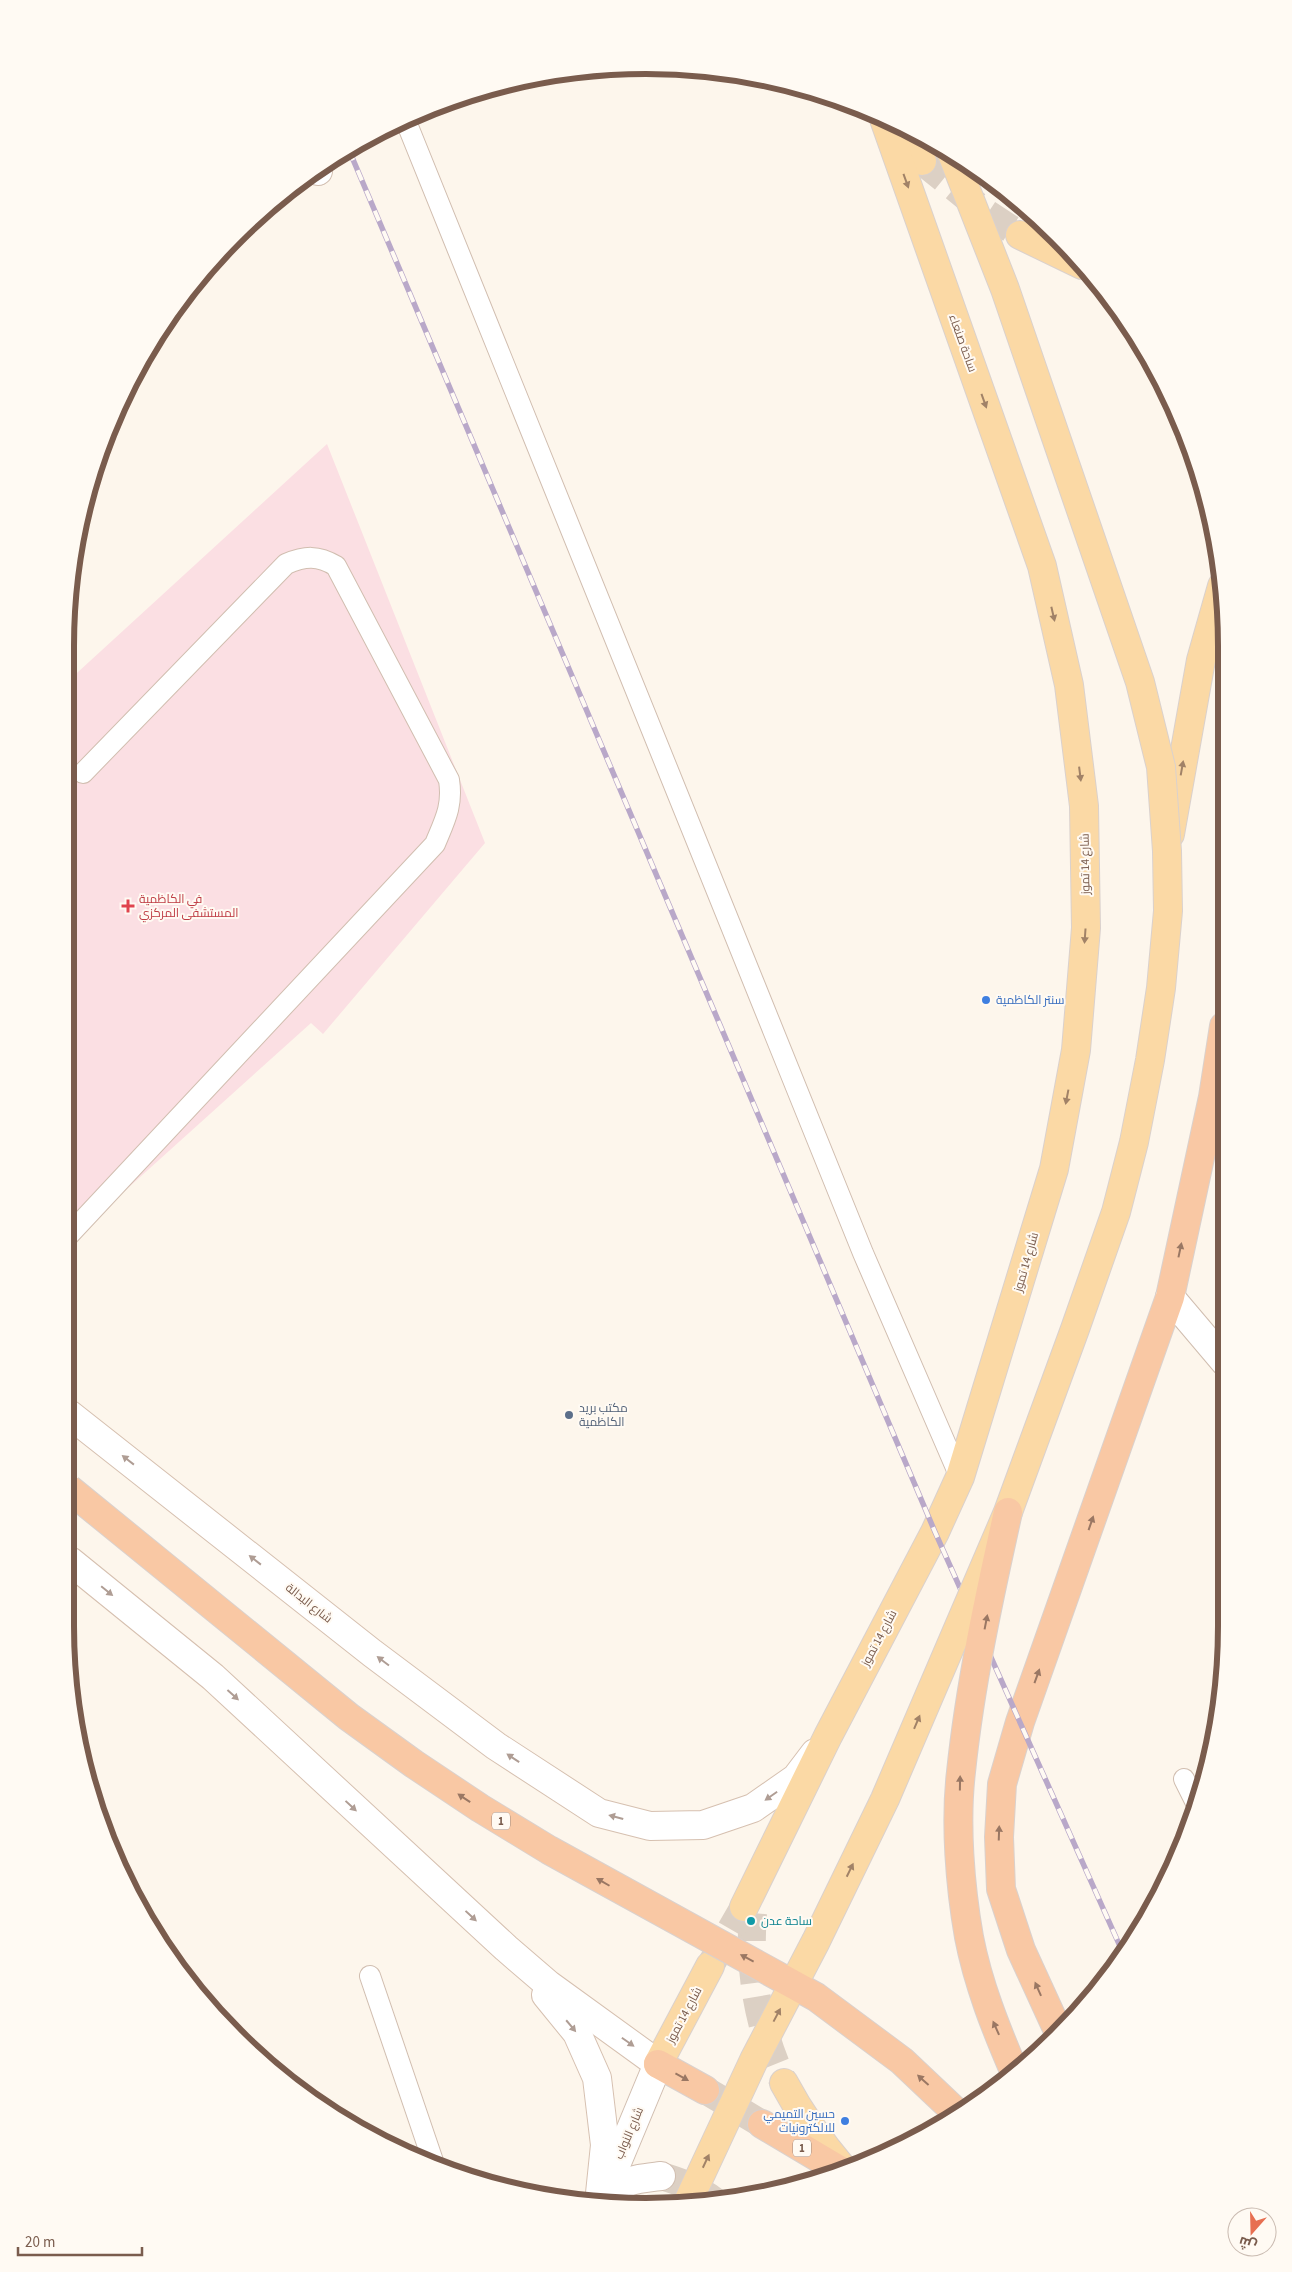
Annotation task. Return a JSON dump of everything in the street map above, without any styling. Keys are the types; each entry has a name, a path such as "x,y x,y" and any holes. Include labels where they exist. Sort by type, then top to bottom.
{"highway":[{"path":"1056,2026 1021,1950 1001,1889 999,1837 1002,1784 1020,1722 1170,1297 1213,1097 1218,1065"},
{"name":"1","path":"74,1493 349,1717 414,1764 480,1808 549,1850 816,1997 902,2061 953,2109"},
{"path":"1008,1512 984,1631 960,1773 959,1856 969,1938 991,2018 1012,2065"},
{"path":"658,2064 705,2090"},
{"name":"1","path":"762,2124 835,2166"}],"main road":[{"name":"ساحة صنعاء","path":"887,127 1042,566"},
{"path":"902,135 922,160"},
{"path":"691,2196 754,2060 816,1941 885,1799 1008,1512 1113,1220 1134,1142 1150,1060 1161,988 1168,911 1167,850 1161,767 1140,682 1005,289 956,165"},
{"path":"1020,235 1065,257"},
{"name":"شارع 14 تموز","path":"749,1910 760,1875 828,1736 935,1532 960,1477 1054,1169 1076,1050 1086,928 1084,806 1069,685 1042,566"},
{"path":"1167,850 1201,660 1217,605"},
{"path":"1170,1297 1218,1354"},
{"name":"شارع البدالة","path":"74,1418 372,1652 496,1746 599,1813 650,1826 703,1825 753,1808 796,1778 828,1736"},
{"path":"74,1564 213,1677 506,1948 564,1996 658,2064"},
{"path":"506,1948 577,2033 597,2078 605,2145 601,2196"},
{"name":"شارع 14 تموز","path":"658,2064 710,1966"},
{"name":"شارع النواب","path":"603,2196 658,2064"},
{"path":"784,2083 795,2104 820,2142 838,2165"},
{"path":"607,2197 630,2180 661,2176"}],"lane":[{"path":"408,126 859,1244 960,1477"},
{"path":"74,1230 435,844 450,807 451,794 449,780 336,566 325,559 312,557 300,558 286,564 83,773"},
{"path":"1184,1780 1192,1796"},
{"path":"370,1976 432,2157"}],"shaded area":[{"path":"327,444 485,843 323,1034 311,1023 74,1237 74,676"}],"tunnel":[{"path":"922,161 985,212 1020,235"},
{"path":"710,1966 744,1907"},
{"path":"753,1913 752,1957 757,2000 768,2043 784,2083"},
{"path":"705,2090 762,2124"},
{"path":"661,2176 690,2186 705,2195"}],"railway":[{"path":"351,155 935,1532 1120,1947"}],"place":[{"name":"في الكاظمية المستشفى المركزي","path":"128,906"},
{"name":"سنتر الكاظمية","path":"986,1000"},
{"name":"مكتب بريد الكاظمية","path":"569,1415"},
{"name":"ساحة عدن","path":"751,1921"},
{"name":"حسين التميمي للالكترونيات","path":"845,2121"}]}
